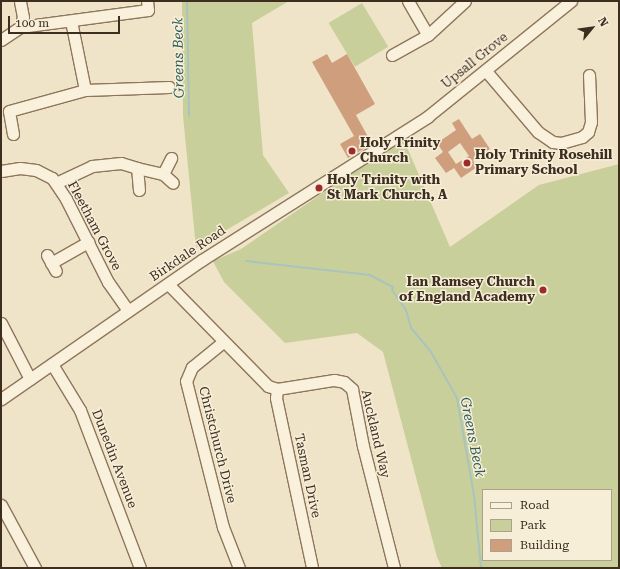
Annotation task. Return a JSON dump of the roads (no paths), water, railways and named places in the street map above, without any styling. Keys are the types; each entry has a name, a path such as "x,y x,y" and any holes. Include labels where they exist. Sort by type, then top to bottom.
{"street":[{"path":"20,1 23,17 20,27"},
{"path":"1,40 20,27 148,10 147,1"},
{"path":"408,1 428,35"},
{"path":"392,55 428,35 465,1"},
{"name":"Upsall Grove","path":"394,138 427,117 571,1"},
{"path":"71,21 85,90"},
{"path":"486,71 538,132 553,142 561,143 582,137 588,132 591,122 588,75"},
{"path":"13,134 10,111 85,90 169,87"},
{"name":"Birkdale Road","path":"1,399 168,284 394,138"},
{"path":"163,174 171,158"},
{"path":"56,183 92,166 121,163 163,174 173,183"},
{"name":"Fleetham Grove","path":"1,171 20,168 36,170 45,174 56,183 108,282 128,311"},
{"path":"137,168 139,190"},
{"path":"51,263 88,242"},
{"path":"168,284 261,381 277,389"},
{"path":"1,323 30,379"},
{"name":"Christchurch Drive","path":"223,342 192,367 186,381 223,527 240,568"},
{"name":"Dunedin Avenue","path":"52,364 80,410 140,568"},
{"name":"Auckland Way","path":"277,389 334,380 344,382 352,389 362,446 394,568"},
{"name":"Tasman Drive","path":"277,389 276,398 312,568"},
{"path":"1,505 35,568"}],"waterway":[{"name":"Greens Beck","path":"187,1 189,116"},
{"name":"Greens Beck","path":"246,261 370,275 393,287 392,290 406,310 411,328 431,352 457,398 474,495 481,568"}],"place":[{"name":"Holy Trinity Church","path":"352,151"},
{"name":"Holy Trinity Rosehill Primary School","path":"467,163"},
{"name":"Holy Trinity with St Mark Church, A","path":"319,188"},
{"name":"Ian Ramsey Church of England Academy","path":"543,290"}]}
